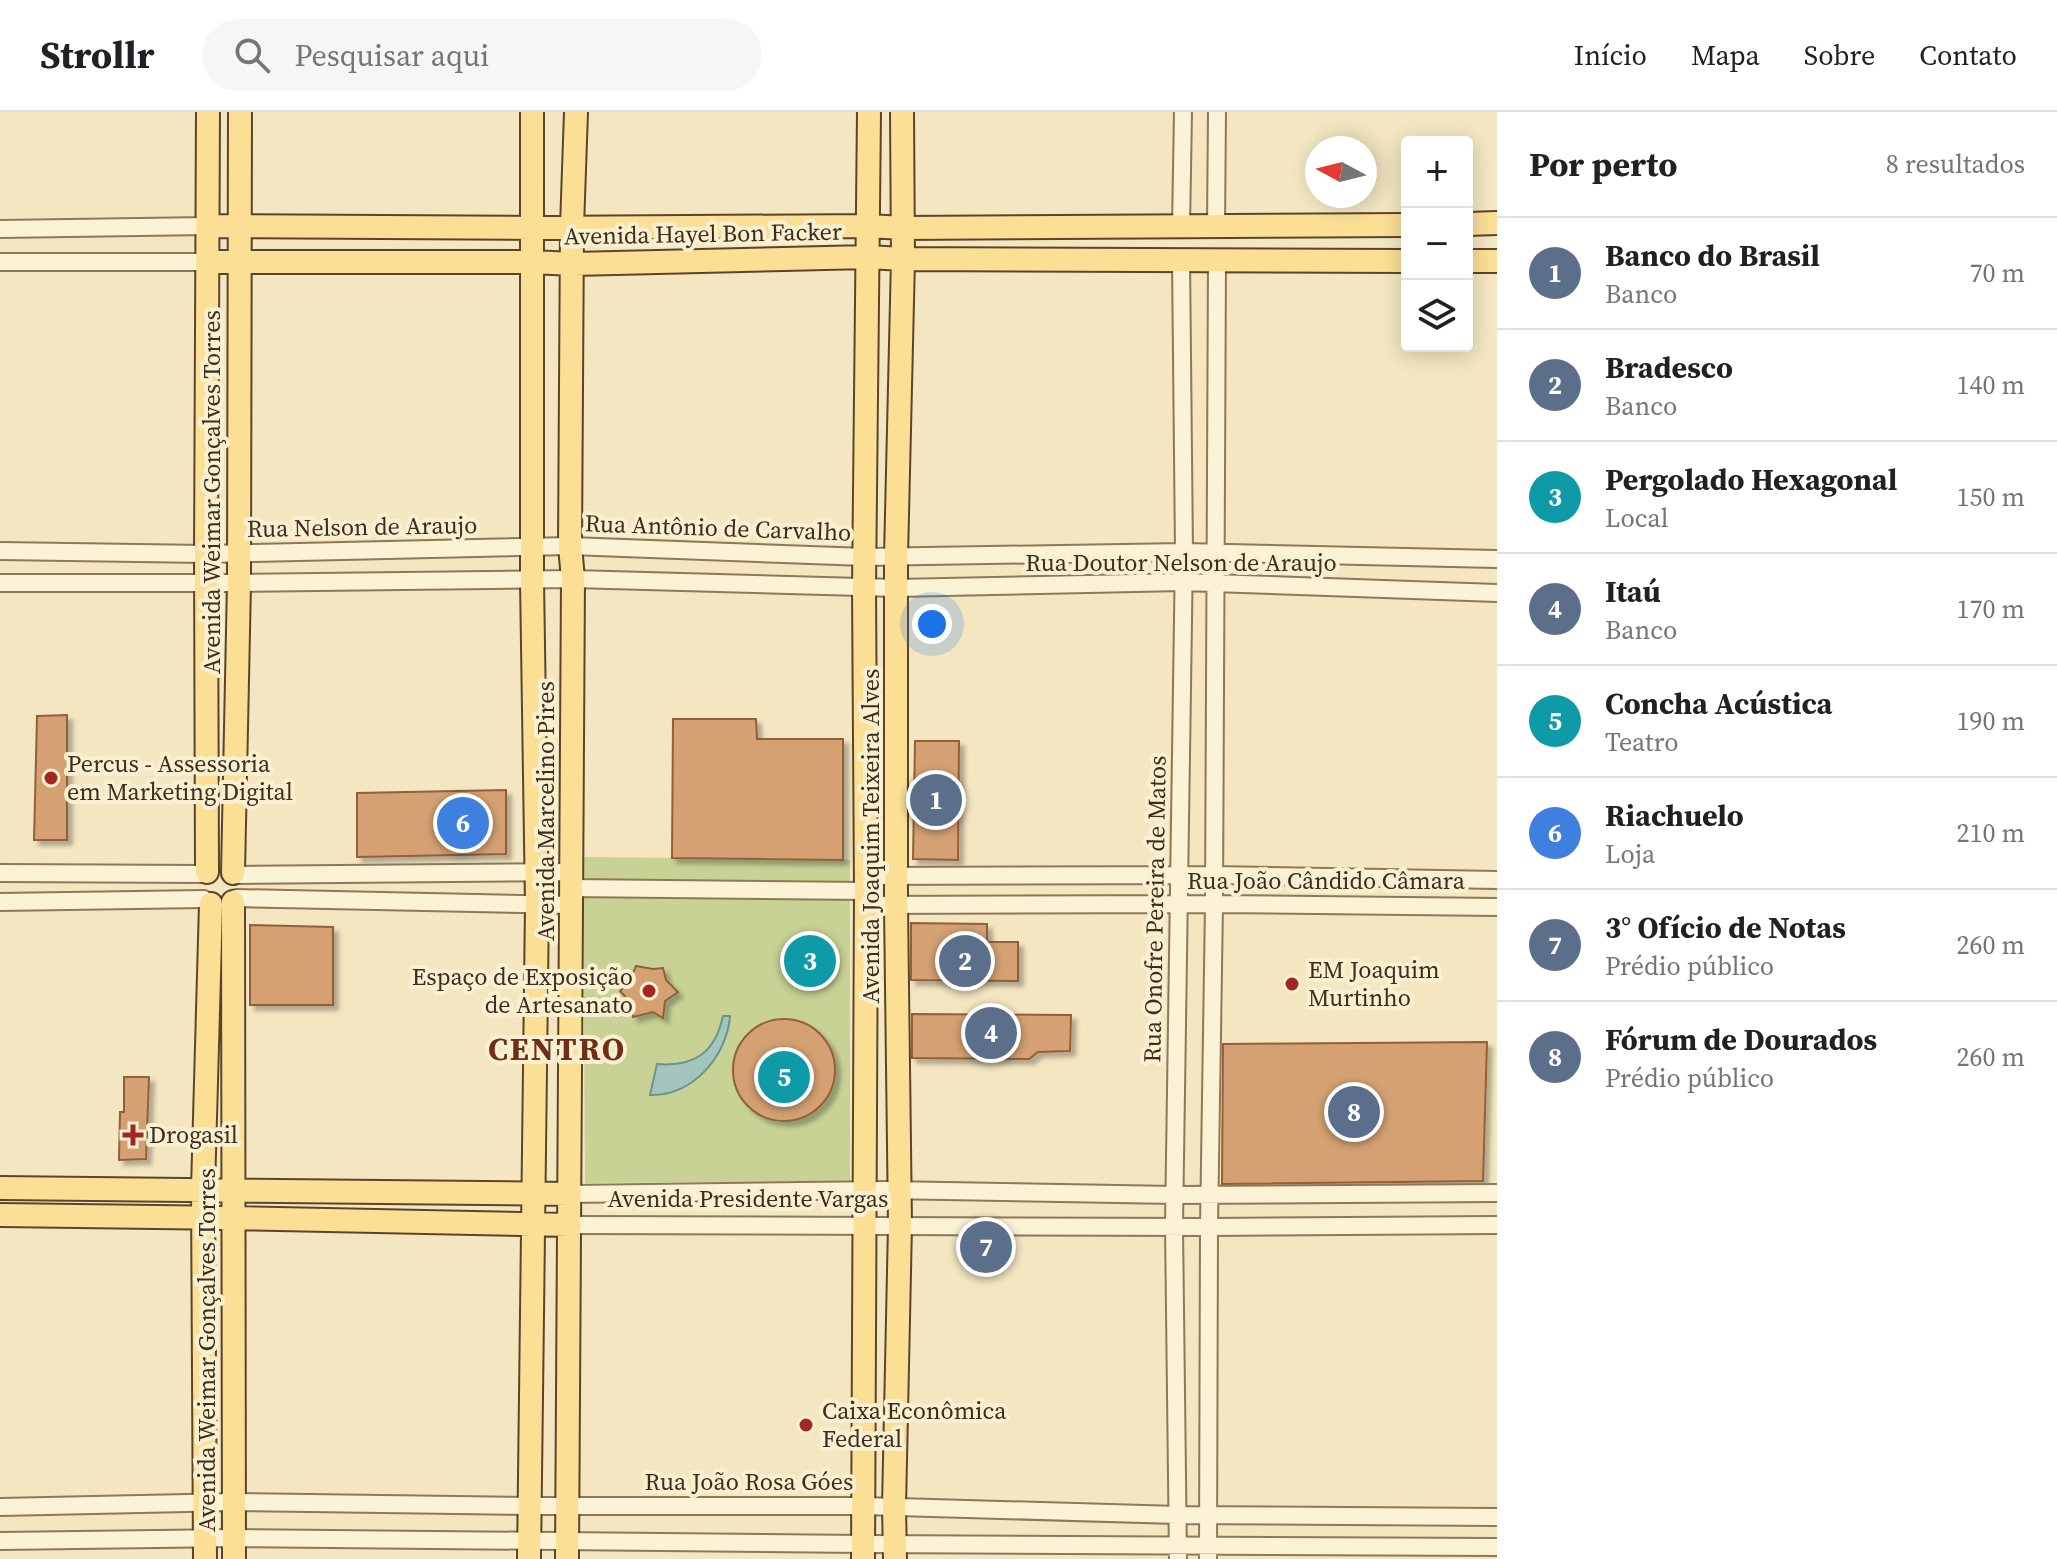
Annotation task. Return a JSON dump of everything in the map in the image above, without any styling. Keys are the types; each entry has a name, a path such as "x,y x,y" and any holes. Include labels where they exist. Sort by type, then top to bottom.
{"main road":[{"name":"Avenida Weimar Gonçalves Torres","path":"206,873 208,112"},
{"name":"Avenida Weimar Gonçalves Torres","path":"234,874 239,583 240,112"},
{"name":"Avenida Marcelino Pires","path":"530,1549 537,905 532,580 532,112"},
{"name":"Avenida Marcelino Pires","path":"567,1550 573,579 570,546 572,227 576,112"},
{"name":"Avenida Joaquim Teixeira Alves","path":"863,1552 864,588 869,112"},
{"name":"Avenida Joaquim Teixeira Alves","path":"895,1551 900,1225 896,557 903,259 902,112"},
{"path":"1473,224 1497,223"},
{"name":"Avenida Hayel Bon Facker","path":"208,226 903,228 1401,225"},
{"name":"Avenida Hayel Bon Facker","path":"208,262 573,264 868,257 1401,261"},
{"path":"1473,261 1497,261"},
{"path":"218,867 234,874 240,886 221,901 200,886 206,873 218,867"},
{"name":"Avenida Weimar Gonçalves Torres","path":"221,901 233,1189 234,1548"},
{"name":"Avenida Weimar Gonçalves Torres","path":"205,1549 203,1189 221,901"},
{"name":"Avenida Presidente Vargas","path":"0,1188 570,1194"},
{"path":"374,1221 375,1191"},
{"name":"Avenida Presidente Vargas","path":"0,1215 570,1225"}],"street":[{"path":"1181,227 1183,112"},
{"path":"1216,227 1217,112"},
{"path":"0,229 208,226"},
{"name":"Rua Onofre Pereira de Matos","path":"1178,1552 1174,1226 1184,552 1181,259"},
{"path":"1208,1552 1217,259"},
{"name":"Avenida Hayel Bon Facker","path":"0,262 208,262"},
{"name":"Rua Antônio de Carvalho","path":"533,547 865,557"},
{"name":"Rua Nelson de Araujo","path":"0,551 239,554 533,547"},
{"name":"Rua Doutor Nelson de Araujo","path":"865,557 1184,552 1497,559"},
{"path":"0,583 573,579 864,588"},
{"name":"Rua Doutor Nelson de Araujo","path":"864,588 1183,582 1497,593"},
{"name":"Rua João Cândido Câmara","path":"234,874 536,872 571,888 866,890 896,905 1497,907"},
{"path":"0,873 206,873"},
{"path":"866,890 897,876 1213,875 1497,880"},
{"name":"Rua João Cândido Câmara","path":"0,902 537,905 571,888"},
{"name":"Avenida Presidente Vargas","path":"570,1194 898,1190 1175,1195 1497,1193"},
{"name":"Avenida Presidente Vargas","path":"570,1225 1497,1225"},
{"name":"Rua João Rosa Góes","path":"0,1507 234,1502 863,1506 1208,1516 1497,1517"},
{"path":"0,1541 205,1549 863,1552 1208,1552 1497,1547 1497,1559"}],"green space":[{"path":"583,857 850,860 850,1181 585,1183"}],"water":[{"path":"723,1016 730,1016 727,1031 715,1059 705,1071 680,1089 650,1095 657,1064 682,1063 701,1055 715,1040"}],"building":[{"name":"Percus - Assessoria em Marketing Digital","path":"67,715 67,840 34,840 37,716"},
{"path":"673,719 756,719 757,739 843,739 843,860 672,858"},
{"path":"915,741 959,741 958,860 913,859"},
{"path":"506,790 506,854 357,857 357,793"},
{"path":"911,923 987,924 987,942 1018,942 1018,981 911,980"},
{"path":"250,925 333,927 333,1005 250,1005"},
{"path":"810,940 825,947 832,962 825,977 810,984 795,977 788,962 795,947"},
{"name":"Espaço de Exposição de Artesanato","path":"636,966 663,968 666,980 678,992 665,1001 663,1018 653,1012 633,1017 631,1003 620,991 628,984"},
{"path":"912,1014 1071,1015 1070,1051 1038,1052 1029,1059 912,1058"},
{"path":"784,1019 803,1023 820,1034 831,1051 835,1070 831,1089 820,1106 803,1117 784,1121 765,1117 748,1106 737,1089 733,1070 737,1051 748,1034 765,1023"},
{"path":"1487,1042 1483,1181 1222,1184 1223,1044"},
{"name":"Drogasil","path":"124,1077 149,1077 146,1159 119,1160"},
{"path":"1003,1238 1003,1256 970,1256 970,1239"}],"place":[{"name":"Percus - Assessoria em Marketing Digital","path":"51,778"},
{"name":"Banco do Brasil","path":"936,800"},
{"name":"Riachuelo","path":"463,823"},
{"name":"Pergolado Hexagonal","path":"810,961"},
{"name":"Bradesco","path":"965,961"},
{"name":"EM Joaquim Murtinho","path":"1292,984"},
{"name":"Espaço de Exposição de Artesanato","path":"649,991"},
{"name":"Itaú","path":"991,1033"},
{"name":"Concha Acústica","path":"784,1077"},
{"name":"Fórum de Dourados","path":"1354,1112"},
{"name":"Drogasil","path":"133,1135"},
{"name":"3° Ofício de Notas","path":"986,1247"},
{"name":"Caixa Econômica Federal","path":"806,1425"}],"district":[{"name":"CENTRO","path":"557,1049"}]}
